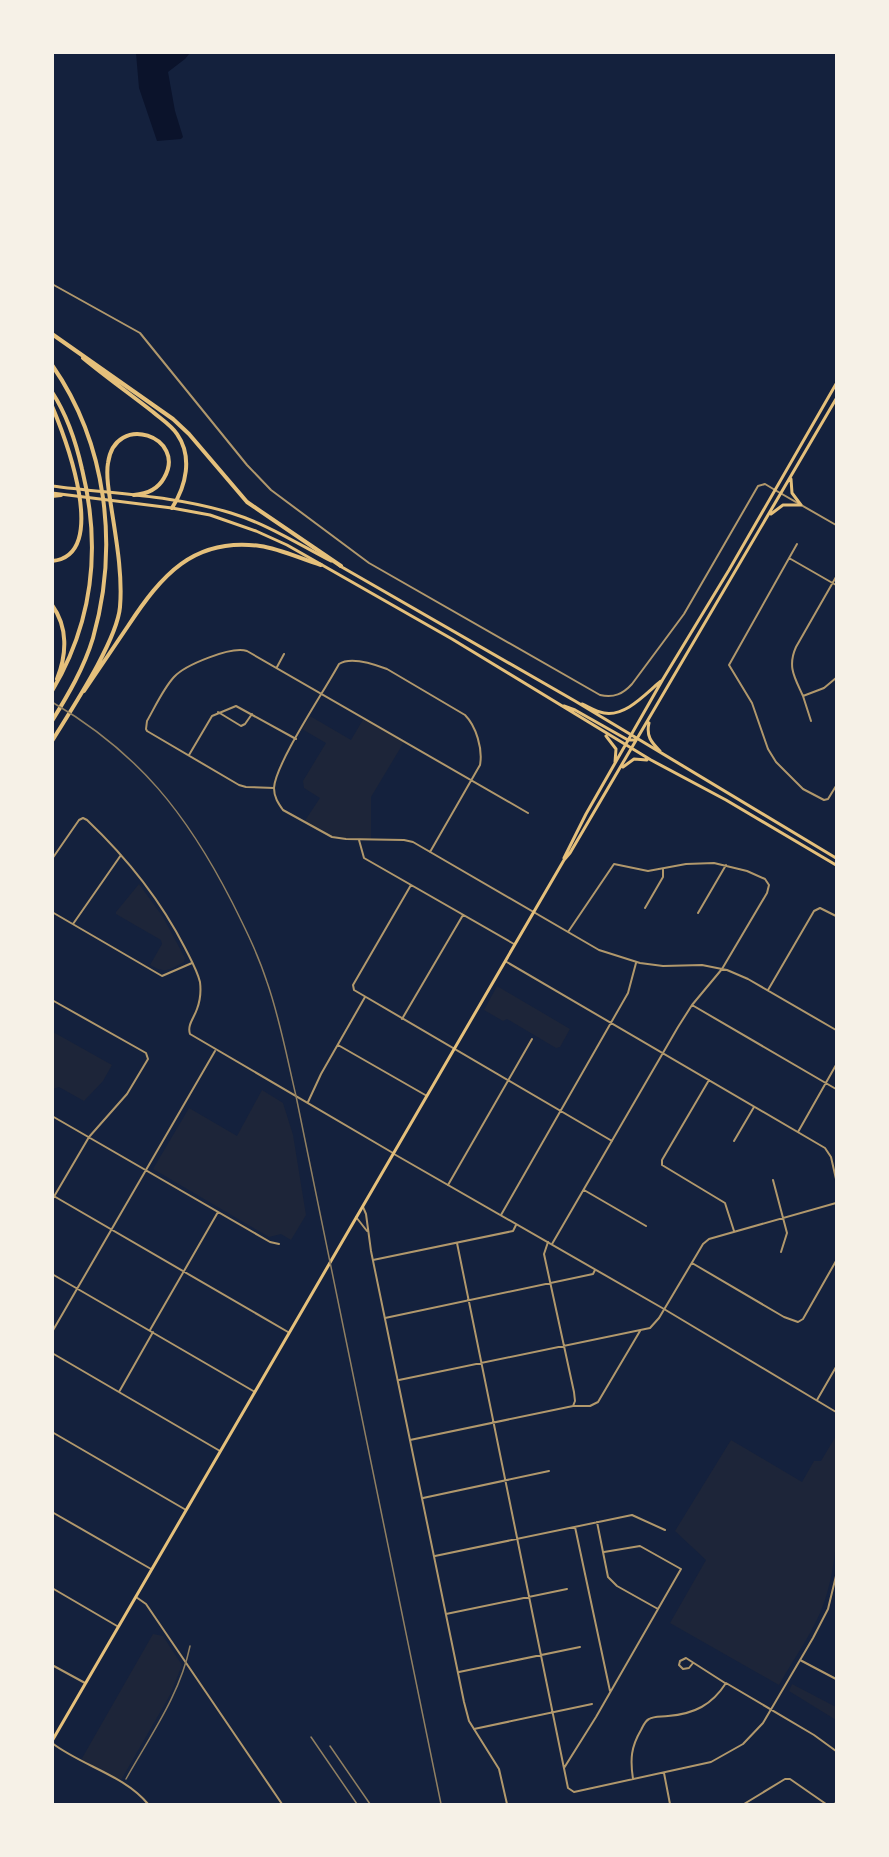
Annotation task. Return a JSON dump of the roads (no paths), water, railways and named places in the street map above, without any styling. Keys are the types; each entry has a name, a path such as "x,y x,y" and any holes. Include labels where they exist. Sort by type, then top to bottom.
{"highway":[{"path":"52,334 173,419 189,434 247,502 341,566"},
{"path":"66,344 160,418 178,435 186,460 184,484 172,508"},
{"path":"52,365 71,395 89,439 102,489 106,539 103,588 92,639 76,678 52,721"},
{"path":"52,392 64,413 77,448 88,494 93,532 91,577 86,609 72,653 52,691"},
{"path":"52,406 71,460 82,523 81,537 72,553 63,559 52,561"},
{"path":"64,722 108,643 118,616 120,583 107,464 116,443 125,436 141,434 163,445 168,454 168,466 165,477 159,485 150,491 134,495"},
{"path":"52,495 61,495"},
{"path":"52,741 146,598 165,577 187,559 212,549 237,544 268,547 321,565"},
{"path":"52,605 62,625 65,649 52,691"}],"main road":[{"path":"564,860 566,851 628,740 837,384"},
{"path":"52,1742 514,944 638,740 837,399"},
{"path":"790,478 792,493 801,505"},
{"path":"52,486 177,500 210,507 255,521 341,566 576,701 836,857"},
{"path":"61,495 172,508 210,515 287,545 452,639 632,749 726,800 837,865"},
{"path":"769,516 783,505 801,505"},
{"path":"576,701 598,711 615,713 646,695 663,679"},
{"path":"561,705 575,710 628,740 638,740"},
{"path":"650,719 647,731 649,739 665,756"},
{"path":"603,732 616,749 615,764"},
{"path":"621,768 634,759 651,760"}],"street":[{"path":"52,284 140,333 247,465 271,490 369,563 600,695 610,697 626,691 684,614 758,486 765,484 837,525"},
{"path":"797,544 729,665 752,704 768,749 782,770 804,789 824,800 828,799 837,786"},
{"path":"789,558 835,584"},
{"path":"811,721 790,665 792,656 837,577"},
{"path":"274,788 239,785 146,729 147,721 174,676 182,670 228,651 247,651 528,813"},
{"path":"276,668 284,654"},
{"path":"430,852 481,759 474,726 465,715 397,675 375,664 344,661 339,664 278,772 274,788 278,803 283,810 332,837 413,842 430,852 533,912 606,953 636,963 663,966 702,965 738,974 837,1030"},
{"path":"803,696 824,688 837,678"},
{"path":"189,755 212,716 236,706 296,739"},
{"path":"218,712 241,726 252,714"},
{"path":"52,859 79,820 83,818 121,855 172,925 200,981 197,1009 188,1030 192,1037 664,1309 837,1412"},
{"path":"359,840 364,858 514,944"},
{"path":"73,924 121,855"},
{"path":"552,1245 662,1053 692,1005 722,969 770,887 768,882 756,875 726,865 696,863 648,871 614,864 568,932"},
{"path":"698,914 726,865"},
{"path":"645,908 663,877 663,869"},
{"path":"411,885 353,985 354,990 612,1141"},
{"path":"768,990 814,910 820,908 837,916"},
{"path":"52,912 162,976 192,963"},
{"path":"402,1019 463,915"},
{"path":"505,961 828,1150 837,1179"},
{"path":"501,1215 628,993 636,963"},
{"path":"307,1103 365,997"},
{"path":"52,1000 146,1053 148,1059 127,1094 89,1137 53,1197 289,1332"},
{"path":"692,1005 837,1089"},
{"path":"448,1185 532,1039"},
{"path":"338,1045 427,1096"},
{"path":"52,1332 215,1051"},
{"path":"798,1132 837,1065"},
{"path":"708,1080 662,1160 662,1165 725,1203 734,1231"},
{"path":"734,1141 754,1107"},
{"path":"52,1116 270,1242 279,1244"},
{"path":"772,1180 787,1233 781,1252"},
{"path":"584,1190 646,1226"},
{"path":"399,1380 650,1328 709,1239 837,1203"},
{"path":"363,1206 469,1721 499,1769 507,1804"},
{"path":"150,1330 218,1212"},
{"path":"356,1217 367,1231"},
{"path":"373,1260 513,1231 517,1224"},
{"path":"548,1242 544,1254 575,1401 573,1406"},
{"path":"457,1243 568,1788 574,1792 711,1762 743,1744 763,1723 800,1660 828,1609 837,1576"},
{"path":"692,1263 784,1317 798,1322 803,1319 837,1261"},
{"path":"385,1318 552,1284 593,1274 596,1270"},
{"path":"52,1274 255,1392"},
{"path":"410,1440 573,1406 590,1406 598,1402 640,1331"},
{"path":"119,1392 153,1332"},
{"path":"52,1353 220,1451"},
{"path":"817,1400 837,1367"},
{"path":"52,1432 186,1510"},
{"path":"423,1498 549,1471"},
{"path":"52,1512 152,1569"},
{"path":"435,1556 632,1515 665,1530"},
{"path":"597,1522 608,1577 613,1583 658,1609"},
{"path":"575,1527 610,1691"},
{"path":"564,1768 681,1569 640,1546 604,1552"},
{"path":"52,1588 118,1627"},
{"path":"446,1614 567,1589"},
{"path":"136,1597 151,1611 282,1804"},
{"path":"459,1672 580,1647"},
{"path":"800,1660 837,1679"},
{"path":"693,1663 837,1751"},
{"path":"52,1665 85,1683"},
{"path":"633,1779 630,1759 632,1750 646,1721 652,1718 691,1713 702,1708 718,1694 726,1683"},
{"path":"474,1730 592,1704"},
{"path":"52,1742 120,1782 148,1804"},
{"path":"663,1773 670,1804"},
{"path":"744,1804 785,1779 790,1779 826,1804"}],"railway":[{"path":"52,702 110,742 135,764 178,813 215,870 232,902 255,951 272,996 296,1096 441,1804"},
{"path":"126,1779 172,1698 190,1646"},
{"path":"311,1737 357,1804"},
{"path":"330,1746 370,1804"}]}
